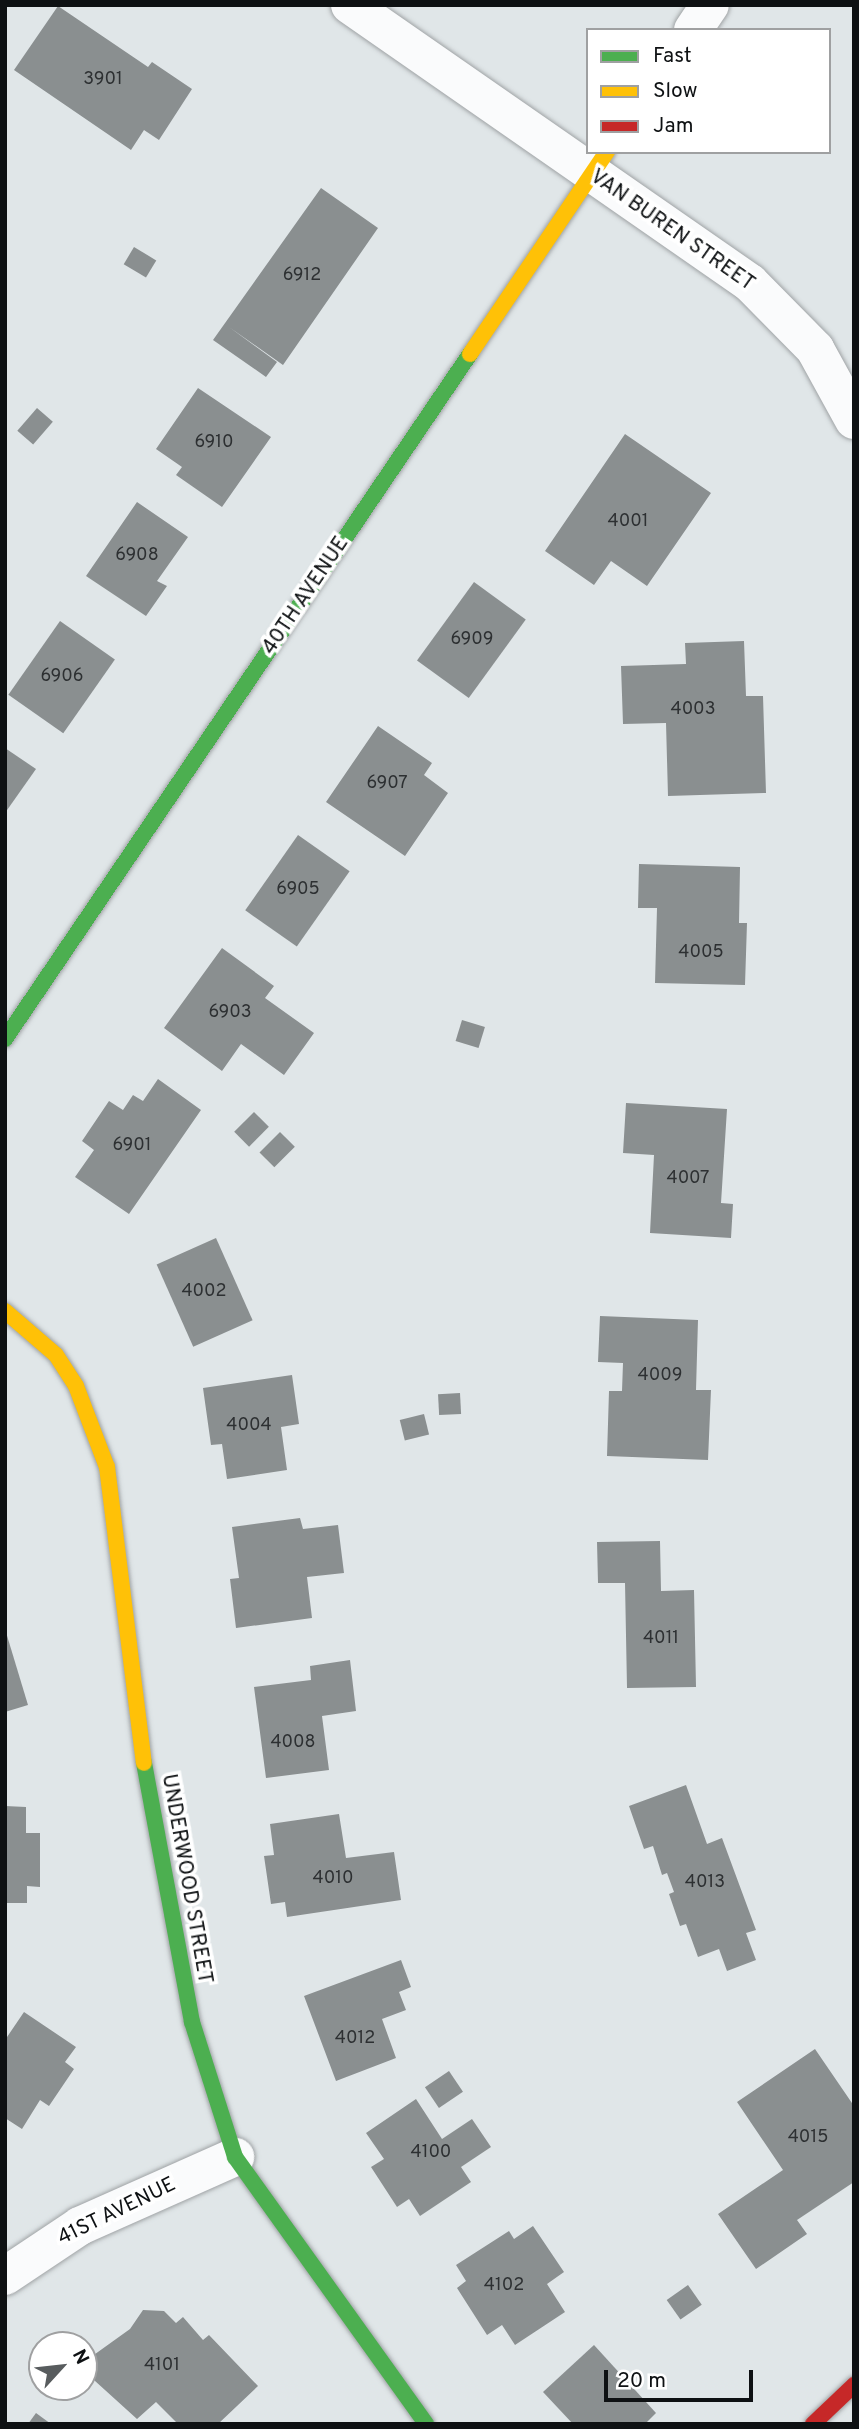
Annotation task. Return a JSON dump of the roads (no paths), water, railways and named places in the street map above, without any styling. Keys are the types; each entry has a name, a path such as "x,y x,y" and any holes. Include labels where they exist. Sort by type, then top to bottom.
{"street":[{"name":"VAN BUREN STREET","path":"350,5 599,163 750,283 815,349 854,420"},
{"path":"694,28 710,5"},
{"name":"40TH AVENUE","path":"5,1039 599,163"},
{"name":"UNDERWOOD STREET","path":"5,1311 56,1355 76,1386 107,1467 153,1832 192,2022 235,2157 426,2424"},
{"name":"41ST AVENUE","path":"5,2276 80,2226 235,2157"},
{"path":"813,2424 854,2385"}]}
